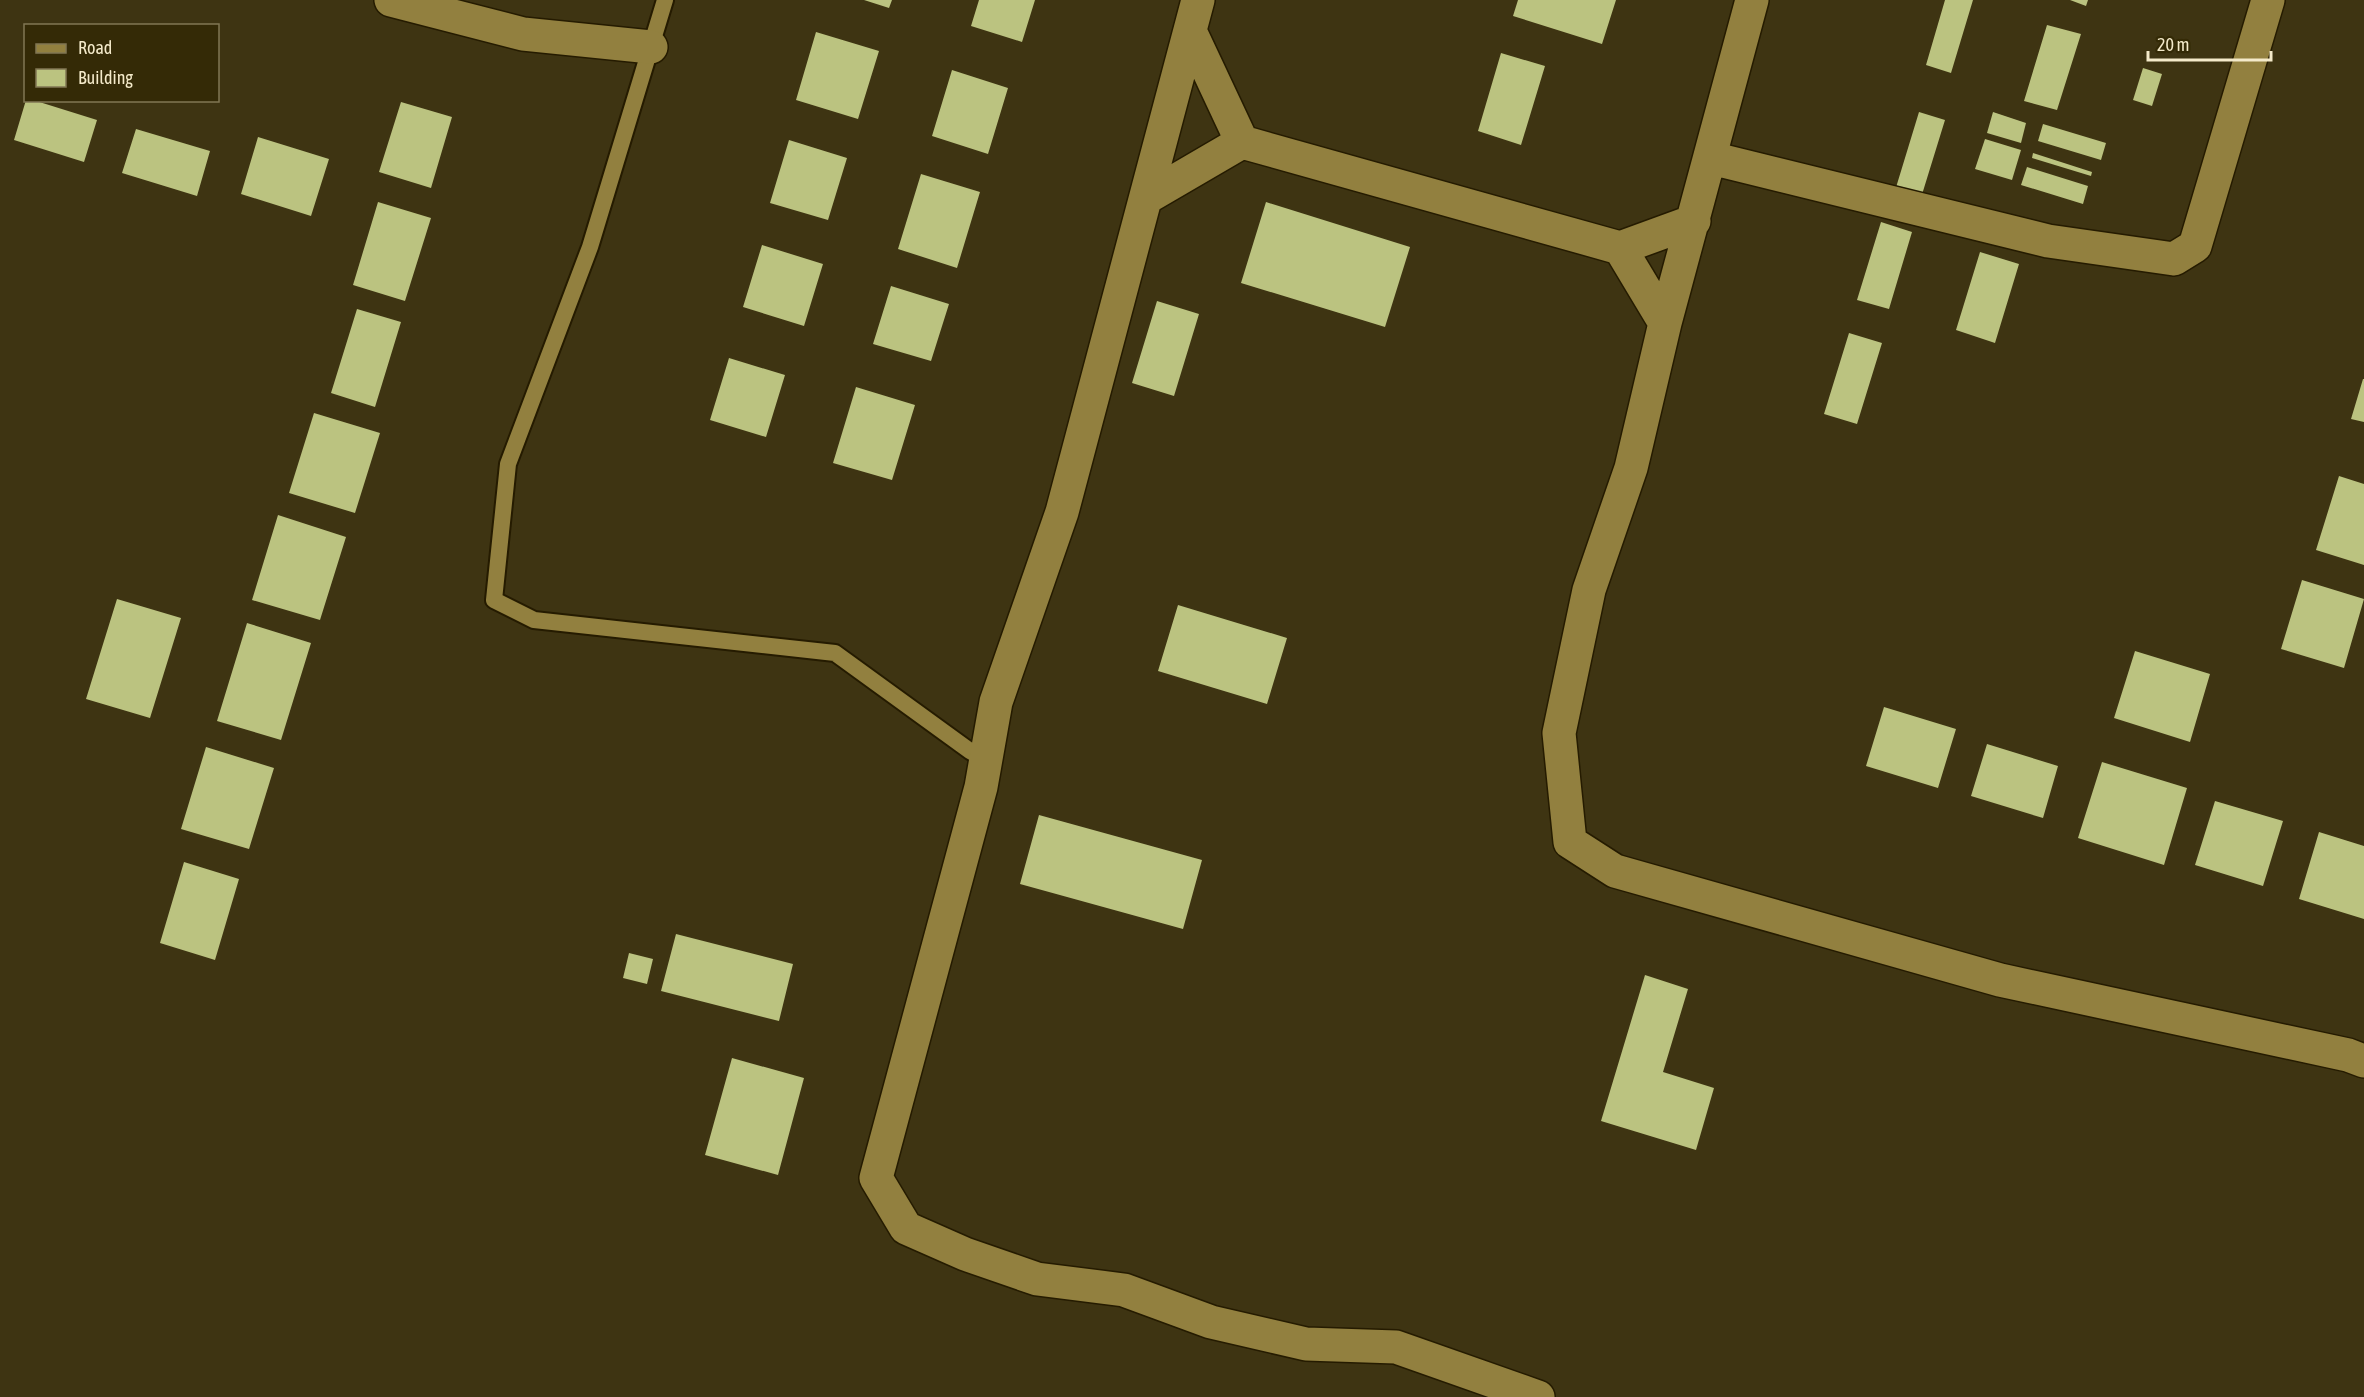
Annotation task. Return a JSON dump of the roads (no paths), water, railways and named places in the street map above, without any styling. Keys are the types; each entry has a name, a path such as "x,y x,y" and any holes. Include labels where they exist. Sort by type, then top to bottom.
{"street":[{"path":"391,0 523,34 651,47"},
{"path":"1752,0 1665,322 1631,468 1589,590 1559,733 1570,842 1615,871 2000,980 2348,1055 2364,1061"},
{"path":"1711,158 2048,241 2174,259 2195,246 2268,0"},
{"path":"1194,15 1242,141"},
{"path":"1194,15 1062,512 996,702 981,787 876,1178 906,1228 965,1254 1037,1279 1124,1290 1210,1322 1306,1344 1396,1347 1538,1397"},
{"path":"1146,198 1242,141 1620,248 1694,221"},
{"path":"1620,248 1665,322"}],"lane":[{"path":"665,0 590,247 508,464 494,600 534,620 835,653 970,751 986,759"}]}
